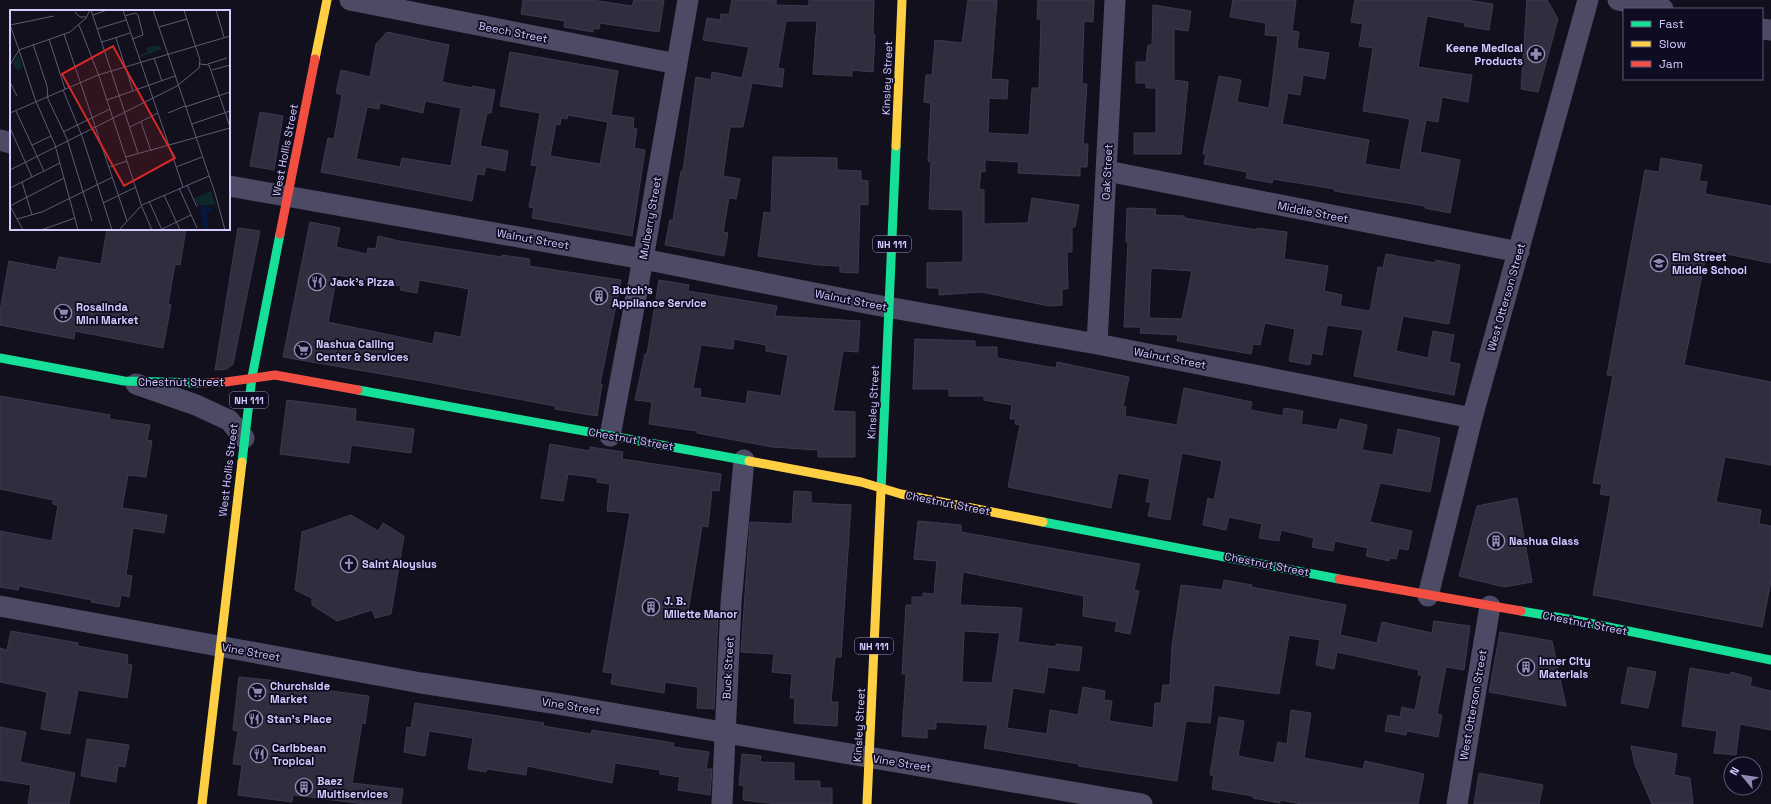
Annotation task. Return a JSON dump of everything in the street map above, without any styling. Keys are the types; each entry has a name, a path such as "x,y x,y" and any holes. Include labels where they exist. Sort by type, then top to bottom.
{"street":[{"name":"West Hollis Street","path":"202,804 219,646 252,377 327,0"},
{"name":"Beech Street","path":"350,0 677,64"},
{"name":"Mulberry Street","path":"610,436 643,259 688,0"},
{"name":"Kinsley Street","path":"867,804 890,308 902,0"},
{"name":"Oak Street","path":"1098,344 1115,0"},
{"name":"West Otterson Street","path":"1428,596 1472,418 1588,0"},
{"path":"1618,0 1658,8"},
{"path":"0,140 10,143"},
{"name":"Middle Street","path":"1107,171 1519,252"},
{"name":"Walnut Street","path":"230,186 643,259 890,308 1098,344 1472,418"},
{"name":"Chestnut Street","path":"0,358 124,381 153,389 196,405 229,420 244,438"},
{"name":"Chestnut Street","path":"124,381 200,383 226,382 252,377 276,375 861,482 901,494 1428,596 1574,620 1771,660"},
{"name":"Buck Street","path":"722,804 731,603 744,460"},
{"name":"Vine Street","path":"0,606 421,683 566,705 1142,804"},
{"name":"West Otterson Street","path":"1456,804 1490,606"}],"building":[{"path":"523,0 592,0 632,6 634,0 664,0 659,32 600,23 599,29 594,28 593,32 564,27 565,21 521,14"},
{"path":"732,0 776,0 776,5 809,6 809,0 874,0 873,35 875,35 873,72 852,70 852,76 813,74 817,21 786,21 778,68 784,69 782,87 752,83 743,127 730,127 723,176 740,179 736,199 729,198 723,232 728,233 724,256 665,245 670,220 673,220 681,171 683,171 696,77 711,80 712,72 742,78 749,47 703,40 707,18 720,20 721,14 729,15"},
{"path":"968,0 997,0 991,79 1008,80 1007,99 989,98 988,133 1029,135 1032,88 1039,88 1041,19 1037,19 1038,0 1094,0 1093,22 1084,21 1082,84 1087,84 1083,144 1088,144 1087,167 1080,167 1080,176 1018,173 1019,162 985,160 985,172 981,171 979,189 984,190 984,224 1028,223 1032,198 1079,205 1075,227 1072,227 1072,252 1067,252 1068,289 1062,289 1062,305 1049,306 981,292 939,295 939,288 927,288 927,263 963,262 963,210 929,209 931,162 928,161 931,103 924,102 926,75 932,75 935,40 962,43"},
{"path":"1233,0 1296,0 1292,31 1299,32 1297,48 1329,53 1325,79 1303,75 1300,95 1288,93 1282,124 1369,140 1365,164 1400,170 1410,119 1363,111 1373,48 1359,46 1363,24 1351,22 1355,0 1467,0 1493,4 1489,30 1464,26 1465,23 1427,16 1418,67 1472,75 1468,102 1442,97 1438,122 1426,120 1420,152 1460,160 1450,213 1425,208 1425,206 1334,191 1335,189 1273,179 1272,183 1246,178 1247,172 1204,164 1206,154 1203,154 1219,76 1241,80 1237,102 1269,108 1278,36 1265,35 1266,23 1230,17"},
{"name":"Keene Medical Products","path":"1527,0 1547,0 1558,19 1538,92 1521,89"},
{"path":"1153,5 1191,11 1188,31 1174,29 1174,80 1188,82 1181,154 1134,154 1134,133 1156,133 1156,88 1146,88 1146,83 1136,83 1136,62 1146,62 1148,45 1152,45"},
{"path":"387,32 449,45 442,82 472,88 472,86 495,90 491,113 487,113 480,146 508,151 505,171 486,167 484,175 477,174 472,201 321,172 328,138 334,139 342,95 336,93 341,70 370,77 376,44","holes":["425,101 461,108 451,166 402,158 400,167 356,159 367,107 379,109 380,103 423,113"]},
{"path":"510,52 618,71 611,115 634,118 633,128 637,129 634,148 645,150 632,236 532,218 534,208 529,207 537,166 531,165 540,113 500,106","holes":["568,115 608,122 600,164 550,156 556,124 560,125 561,118 567,119"]},
{"path":"260,112 283,116 274,170 250,166"},
{"path":"773,157 837,158 837,170 861,171 861,180 868,181 868,205 860,204 858,273 840,272 840,266 818,265 758,256 764,212 771,213"},
{"path":"1661,158 1702,165 1699,181 1707,182 1705,194 1771,206 1771,263 1707,250 1684,365 1771,382 1771,465 1725,457 1716,502 1761,510 1759,524 1771,526 1771,581 1762,627 1593,595 1611,496 1600,494 1602,484 1593,483 1613,376 1607,375 1645,170 1659,172"},
{"path":"1127,208 1156,209 1155,215 1184,216 1184,218 1257,230 1257,228 1287,232 1284,259 1328,266 1324,291 1342,295 1340,306 1370,311 1378,267 1383,268 1386,254 1435,263 1436,260 1460,265 1449,324 1403,316 1396,351 1428,358 1433,331 1454,335 1449,362 1460,364 1454,395 1354,376 1363,330 1327,325 1322,355 1312,353 1310,365 1289,361 1295,329 1265,323 1260,345 1253,344 1251,354 1177,341 1178,335 1140,333 1141,327 1124,327 1128,242 1126,242","holes":["1151,268 1192,271 1182,319 1149,318"]},
{"path":"310,222 340,228 336,247 367,254 368,248 376,249 378,236 399,241 502,257 502,255 530,259 529,266 621,280 600,384 602,384 597,416 555,409 555,406 422,381 283,357","holes":["337,275 401,286 400,290 417,293 419,280 469,289 461,337 435,332 433,344 328,322"]},
{"path":"238,228 260,231 233,364 227,369 215,370"},
{"path":"107,230 186,230 180,265 175,264 168,304 171,305 163,348 75,331 74,339 0,325 0,311 9,261 56,270 59,257 101,264"},
{"path":"659,280 689,285 688,291 777,306 775,316 860,321 858,352 843,351 833,411 855,412 855,457 818,457 818,450 772,447 697,433 697,431 649,424 652,402 635,400 645,354 647,354","holes":["734,339 766,345 766,351 788,355 781,396 748,391 746,404 700,397 701,389 693,388 701,345 733,349"]},
{"path":"915,339 975,341 975,347 997,347 997,358 1056,368 1057,362 1129,377 1123,406 1126,407 1125,416 1177,425 1184,388 1252,402 1250,410 1283,416 1284,408 1303,411 1301,424 1337,430 1340,419 1367,425 1362,450 1393,455 1398,429 1440,438 1430,492 1380,483 1370,522 1412,531 1408,550 1399,548 1396,559 1390,558 1389,561 1366,556 1368,548 1335,541 1333,551 1312,547 1314,538 1281,530 1279,541 1259,538 1262,524 1229,517 1226,530 1203,525 1208,498 1214,500 1222,461 1182,453 1170,520 1148,516 1151,502 1146,502 1150,479 1118,473 1111,508 1008,487 1020,425 1015,424 1016,419 1010,419 1012,405 984,400 984,396 949,396 949,389 913,389"},
{"path":"0,396 110,415 109,419 150,425 147,440 152,441 146,477 128,475 122,508 167,515 164,533 133,528 126,575 132,576 129,597 121,595 119,607 91,602 92,600 19,586 18,590 0,587 0,531 52,541 58,505 53,504 53,500 0,489"},
{"path":"287,400 356,409 355,421 414,429 411,453 351,445 349,463 280,454"},
{"path":"550,444 590,451 590,447 623,452 622,459 721,474 719,491 712,490 708,527 702,526 688,612 718,614 714,709 697,708 698,687 665,682 664,693 611,684 613,673 603,672 630,513 607,511 610,484 597,482 598,478 568,474 563,501 541,498"},
{"path":"794,491 811,492 811,503 851,505 841,657 835,657 831,702 838,702 837,726 794,723 795,698 790,698 792,674 772,672 774,654 741,652 750,522 792,524"},
{"name":"Nashua Glass","path":"1517,498 1532,582 1504,587 1459,576 1477,506"},
{"name":"Saint Aloysius","path":"351,515 378,531 383,523 404,536 391,614 375,618 372,610 337,621 312,605 312,598 295,590 302,532"},
{"path":"918,521 961,525 961,532 1140,564 1134,590 1139,591 1130,634 1115,631 1117,622 1083,616 1084,596 963,572 960,605 1022,608 1018,642 1056,647 1056,644 1082,647 1079,671 1048,667 1044,693 1013,688 1007,728 1047,734 1050,710 1078,715 1083,687 1105,691 1104,700 1112,701 1109,721 1153,728 1155,703 1161,703 1163,685 1170,685 1172,646 1181,585 1222,590 1224,580 1252,585 1251,587 1346,605 1340,635 1377,643 1382,622 1432,633 1434,621 1470,626 1464,670 1446,667 1437,714 1442,715 1438,737 1407,731 1406,735 1385,731 1388,715 1400,717 1402,707 1415,710 1422,675 1418,675 1419,670 1337,652 1334,669 1316,665 1320,640 1289,635 1279,694 1214,685 1210,723 1186,721 1177,781 1078,766 1079,764 984,748 988,725 936,722 936,729 927,729 927,738 902,736 906,674 902,674 906,605 912,605 912,597 923,597 923,593 934,594 937,561 914,559","holes":["964,631 1000,633 992,683 962,682"]},
{"path":"11,631 78,643 78,646 128,655 127,664 132,665 127,698 78,690 70,734 41,729 47,692 0,682 0,648 7,650"},
{"name":"Inner City Materials","path":"1500,632 1552,641 1566,706 1489,692"},
{"path":"1628,667 1656,672 1648,708 1621,703"},
{"path":"1690,668 1730,675 1731,672 1752,678 1750,686 1771,691 1771,730 1740,724 1736,755 1714,753 1717,731 1682,726"},
{"path":"239,677 278,681 278,684 369,696 365,724 362,723 352,783 403,789 401,804 365,804 293,795 292,802 238,795 242,765 233,764 238,731 233,730"},
{"path":"415,703 544,723 543,726 591,734 592,730 674,743 673,747 709,752 706,769 712,769 710,795 678,790 680,777 660,774 660,770 615,763 612,783 527,766 526,775 487,769 486,772 468,769 473,738 429,731 425,756 404,752 407,727 411,728"},
{"path":"1291,710 1311,713 1304,758 1363,769 1365,761 1424,774 1418,804 1301,804 1280,800 1280,803 1253,798 1253,796 1212,789 1214,775 1210,775 1219,717 1244,721 1238,756 1274,763 1278,742 1287,744"},
{"path":"0,727 26,732 20,762 75,773 69,804 28,804 31,785 0,780"},
{"path":"87,739 129,745 125,767 118,766 116,782 81,776"},
{"path":"1631,746 1677,754 1674,775 1690,778 1693,804 1652,804 1635,765"},
{"path":"742,754 761,756 760,762 794,763 794,781 820,781 820,788 832,788 832,804 777,804 743,800 744,786 739,785"},
{"path":"1479,773 1543,785 1539,804 1474,804"}],"traffic: fast":[{"path":"881,490 896,146"},
{"path":"242,462 252,377 280,234"},
{"path":"0,358 124,381 200,383"},
{"path":"358,390 749,461"},
{"path":"1043,522 1339,579"},
{"path":"1521,611 1574,620 1771,660"}],"traffic: slow":[{"path":"315,59 327,0"},
{"path":"896,146 902,0"},
{"path":"749,461 861,482 901,494 1043,522"},
{"path":"202,804 242,462"},
{"path":"867,804 881,490"}],"traffic: jam":[{"path":"280,234 315,59"},
{"path":"200,383 226,382 275,375 358,390"},
{"path":"1339,579 1521,611"}],"place":[{"name":"Keene Medical Products","path":"1536,54"},
{"name":"Elm Street Middle School","path":"1659,263"},
{"name":"Jack's Pizza","path":"317,282"},
{"name":"Butch's Appliance Service","path":"599,296"},
{"name":"Rosalinda Mini Market","path":"63,313"},
{"name":"Nashua Calling Center & Services","path":"303,350"},
{"name":"Nashua Glass","path":"1496,541"},
{"name":"Saint Aloysius","path":"349,564"},
{"name":"J. B. Milette Manor","path":"651,607"},
{"name":"Inner City Materials","path":"1526,667"},
{"name":"Churchside Market","path":"257,692"},
{"name":"Stan's Place","path":"254,719"},
{"name":"Caribbean Tropical","path":"259,754"},
{"name":"Baez Multiservices","path":"304,787"}]}
